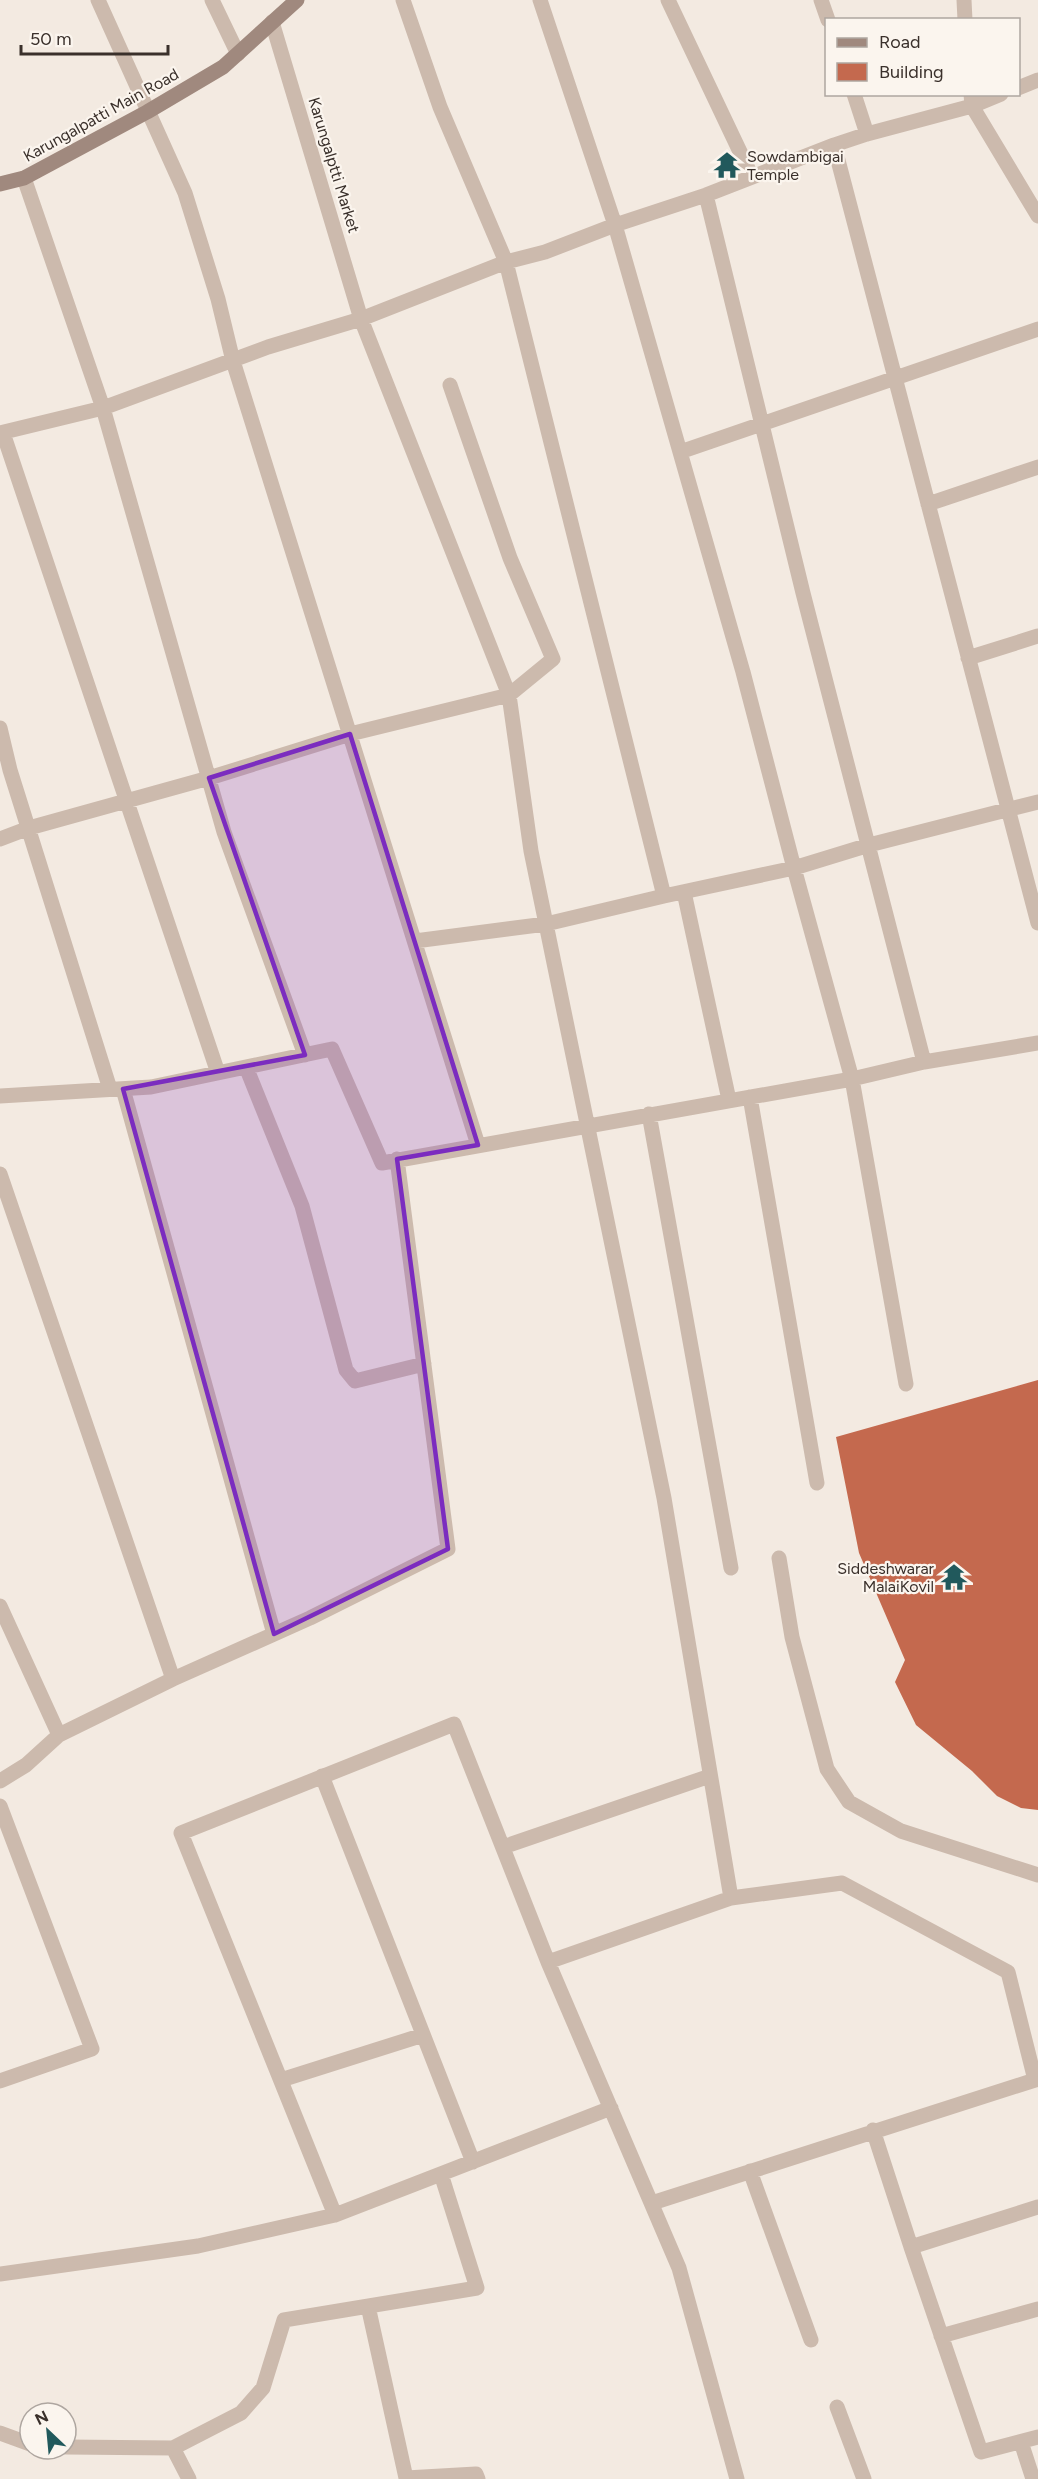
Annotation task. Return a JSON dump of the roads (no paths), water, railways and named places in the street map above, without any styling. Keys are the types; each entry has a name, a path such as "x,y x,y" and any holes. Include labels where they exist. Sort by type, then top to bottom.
{"street":[{"path":"98,0 185,193 218,299 233,361 478,1145"},
{"path":"212,0 238,54"},
{"name":"Karungalpatti Main Road","path":"0,184 24,178 147,112 223,67 297,0"},
{"path":"403,0 440,107 506,262 664,896"},
{"path":"540,0 615,225 743,672 852,1079 906,1384"},
{"path":"668,0 752,177"},
{"path":"821,0 827,18"},
{"path":"964,0 965,18"},
{"name":"Karungalptti Market","path":"272,22 362,319 509,695 531,851 663,1498 730,1898"},
{"path":"1020,87 1038,80"},
{"path":"855,96 867,134"},
{"path":"218,1073 1,433 103,408 268,347 362,319 506,262 545,252 615,225 706,195 834,145 971,100 991,96"},
{"path":"971,100 1038,216"},
{"path":"834,145 1038,924"},
{"path":"24,178 103,408 224,832 305,1054"},
{"path":"706,195 802,593 924,1062"},
{"path":"680,452 1038,329"},
{"path":"0,839 29,828 209,778 350,734 509,695 553,658 510,558 450,385"},
{"path":"928,504 1038,467"},
{"path":"968,658 1038,636"},
{"path":"0,728 29,828 116,1089 274,1634"},
{"path":"415,941 546,924 794,868 868,845 1038,802"},
{"path":"684,892 729,1100"},
{"path":"0,1096 151,1087 332,1049 382,1163 852,1079 924,1062 1038,1043"},
{"path":"246,1067 302,1206 346,1370 355,1381 424,1364"},
{"path":"750,1097 817,1483"},
{"path":"649,1114 731,1568"},
{"path":"0,1781 26,1765 59,1735 448,1550 397,1159"},
{"path":"0,1174 173,1679"},
{"path":"779,1558 792,1636 826,1769 849,1802 901,1831 1038,1875"},
{"path":"2,1614 59,1735"},
{"path":"335,2215 181,1833 454,1724 548,1962 680,2268 737,2479"},
{"path":"322,1776 473,2162"},
{"path":"503,1846 710,1776"},
{"path":"0,1806 92,2049 0,2081"},
{"path":"548,1962 730,1898 842,1883 1008,1972 1036,2079 652,2203"},
{"path":"281,2080 423,2036"},
{"path":"0,2274 198,2246 335,2215 611,2108"},
{"path":"873,2130 981,2452 1038,2438"},
{"path":"750,2171 811,2340"},
{"path":"78,2447 173,2448 241,2413 263,2388 284,2320 477,2288 441,2174"},
{"path":"911,2247 1038,2207"},
{"path":"368,2306 406,2478 476,2474 478,2479"},
{"path":"941,2336 1038,2309"},
{"path":"837,2407 864,2479"},
{"path":"0,2433 18,2440"},
{"path":"1021,2442 1033,2479"},
{"path":"173,2448 189,2479"}],"place":[{"name":"Sowdambigai Temple","path":"727,165"},
{"name":"Siddeshwarar MalaiKovil","path":"954,1577"}]}
